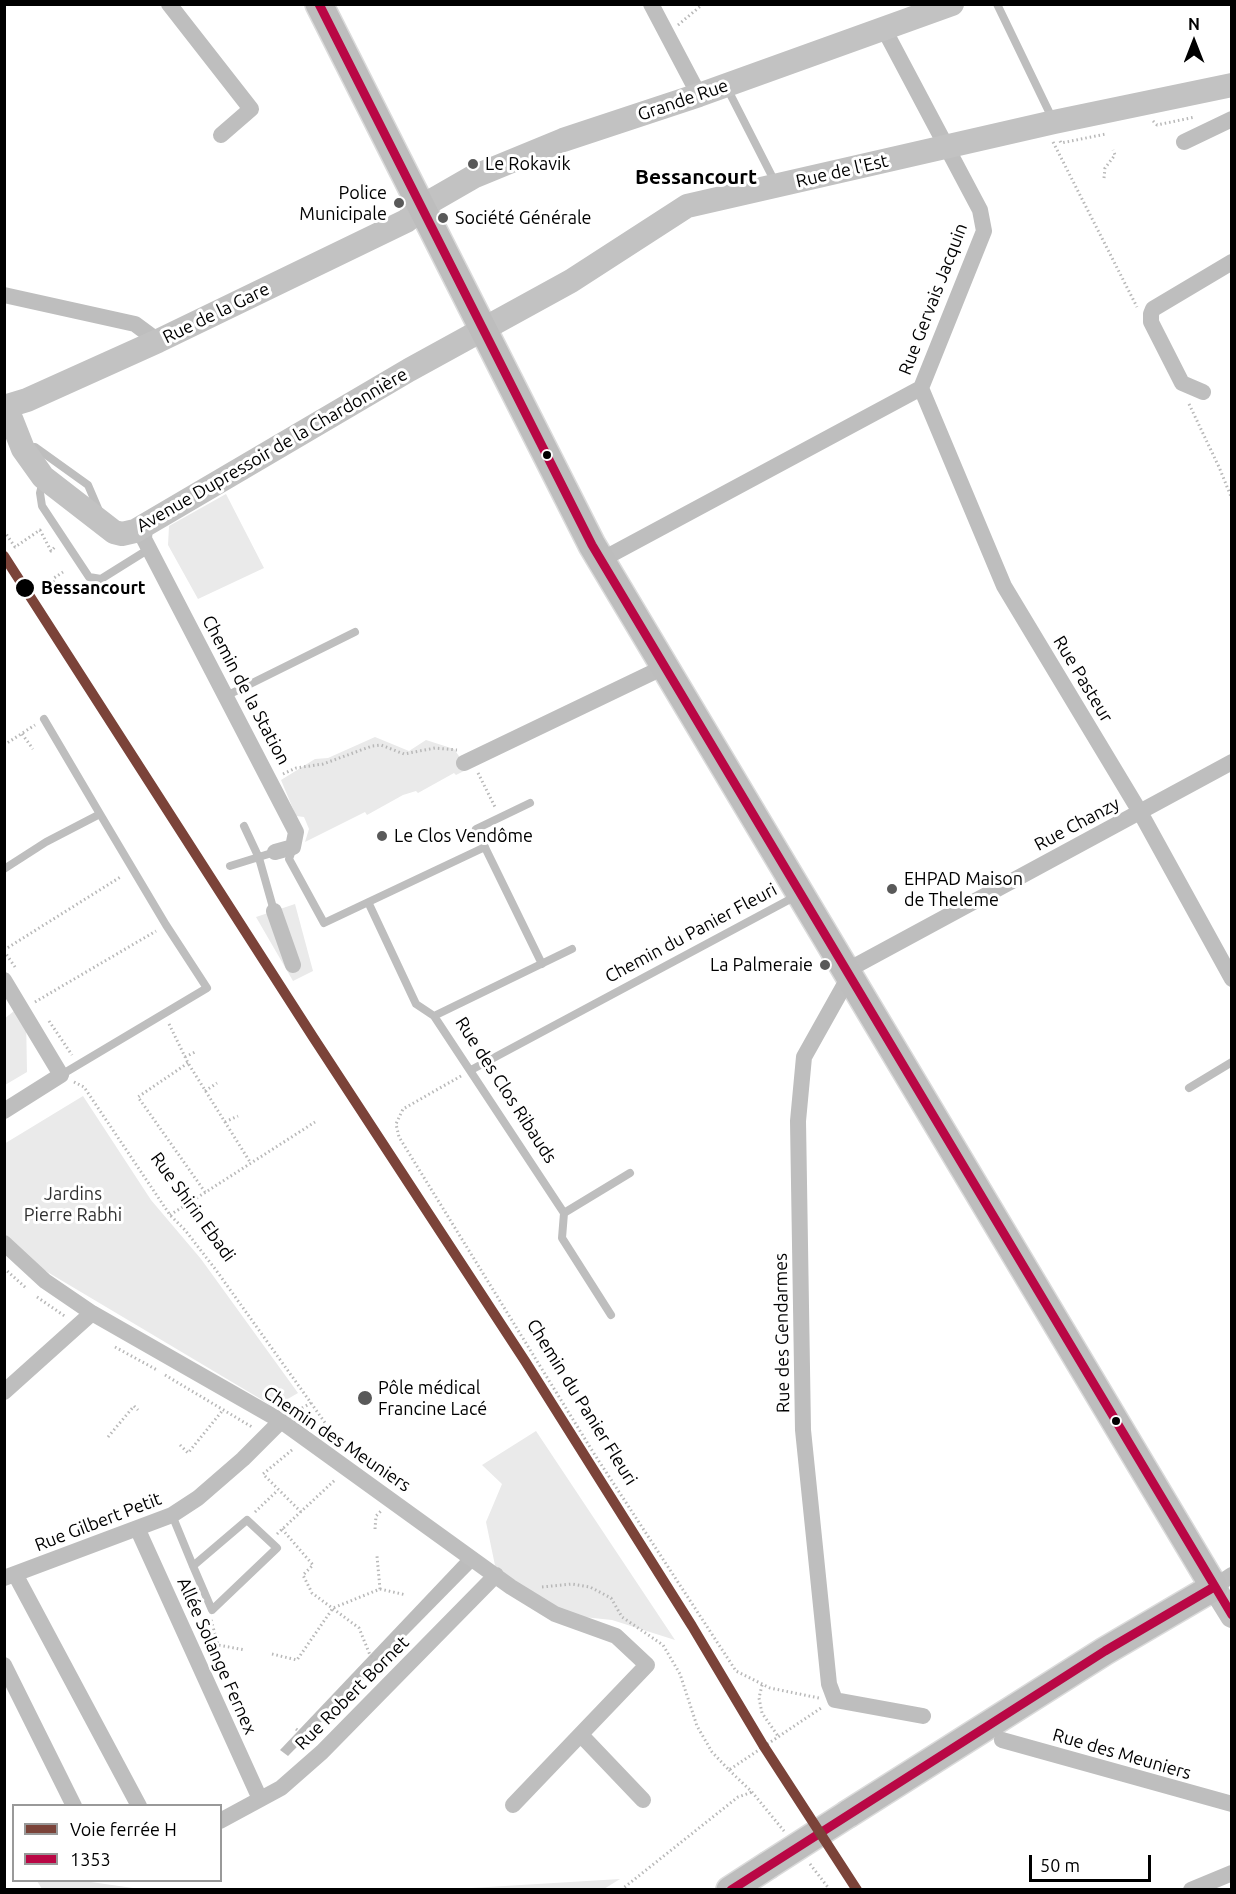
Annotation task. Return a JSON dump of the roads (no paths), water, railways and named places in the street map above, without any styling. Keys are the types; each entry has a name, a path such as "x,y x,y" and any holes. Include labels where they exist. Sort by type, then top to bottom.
{"main road":[{"path":"321,5 601,560 654,672 801,894 849,976 1223,1581 1105,1651 730,1890"}],"street":[{"path":"169,4 251,109 220,135"},
{"path":"651,4 699,95"},
{"name":"Grande Rue","path":"423,210 433,200 472,177 563,140 726,86 952,4"},
{"name":"Rue Gervais Jacquin","path":"601,560 921,388 984,231 980,210 884,29"},
{"name":"Rue de l'Est","path":"482,328 571,280 687,206 949,152 1049,123 1232,85"},
{"path":"1184,142 1232,119"},
{"name":"Rue de la Gare","path":"5,406 27,400 158,341 406,221 423,210"},
{"path":"1203,392 1182,383 1151,322 1151,314 1153,309 1232,262"},
{"path":"4,295 135,324 158,341"},
{"name":"Avenue Dupressoir de la Chardonnière","path":"5,406 23,449 44,477 114,532 122,534 145,525 482,328"},
{"name":"Rue Pasteur","path":"921,388 1004,586 1140,813 1232,979"},
{"name":"Chemin de la Station","path":"145,525 144,540 298,835"},
{"path":"469,761 654,672"},
{"name":"Rue Chanzy","path":"849,976 859,963 1232,762"},
{"path":"275,852 298,835"},
{"path":"274,912 293,965"},
{"name":"Rue des Gendarmes","path":"849,976 804,1057 798,1121 803,1430 829,1684 836,1700 923,1716"},
{"path":"4,980 61,1075 4,1111"},
{"name":"Chemin des Meuniers","path":"4,1243 45,1281 92,1313 281,1420 511,1587 555,1614 616,1636 647,1665 581,1735"},
{"path":"4,1392 92,1313"},
{"name":"Rue Gilbert Petit","path":"10,1576 138,1530 172,1515 198,1498 243,1459 281,1420"},
{"name":"Allée Solange Fernex","path":"138,1530 260,1799"},
{"name":"Rue Robert Bornet","path":"222,1820 281,1788 322,1752 496,1575"},
{"path":"10,1576 138,1804"},
{"path":"1223,1581 1232,1616"},
{"path":"4,1665 73,1804"},
{"path":"513,1805 581,1735 643,1800"},
{"name":"Rue des Meuniers","path":"1002,1740 1232,1804"},
{"path":"1191,1890 1232,1873"}],"lane":[{"path":"997,4 1049,123"},
{"path":"726,86 777,186"},
{"path":"23,449 35,447 88,485 100,514 100,521"},
{"path":"44,477 40,493 42,506 89,577 101,579 149,549"},
{"path":"226,696 355,632"},
{"path":"44,719 165,925 207,988 61,1075"},
{"path":"530,803 476,829 542,964"},
{"path":"4,869 46,842 100,814"},
{"path":"244,826 259,858 274,912"},
{"path":"298,835 289,859 324,923 369,904 485,847"},
{"path":"230,866 275,852"},
{"name":"Chemin du Panier Fleuri","path":"471,1070 801,894"},
{"name":"Rue des Clos Ribauds","path":"369,904 416,1004 434,1016 564,1213"},
{"path":"434,1016 572,949"},
{"path":"1190,1088 1232,1062"},
{"path":"611,1314 562,1238 564,1213 630,1173"},
{"path":"172,1515 193,1566 212,1610 278,1548 248,1520 193,1566"}],"rail line":[{"name":"H","path":"4,556 313,1037 525,1361 692,1626 763,1745 857,1890"}],"place":[{"name":"Le Rokavik","path":"473,164"},
{"name":"Police Municipale","path":"399,203"},
{"name":"Société Générale","path":"443,218"},
{"name":"Bessancourt","path":"25,588"},
{"name":"Le Clos Vendôme","path":"382,836"},
{"name":"EHPAD Maison de Theleme","path":"892,889"},
{"name":"La Palmeraie","path":"825,965"},
{"name":"Pôle médical Francine Lacé","path":"365,1398"}],"district":[{"name":"Bessancourt","path":"696,177"}],"park label":[{"name":"Jardins Pierre Rabhi","path":"73,1204"}]}
